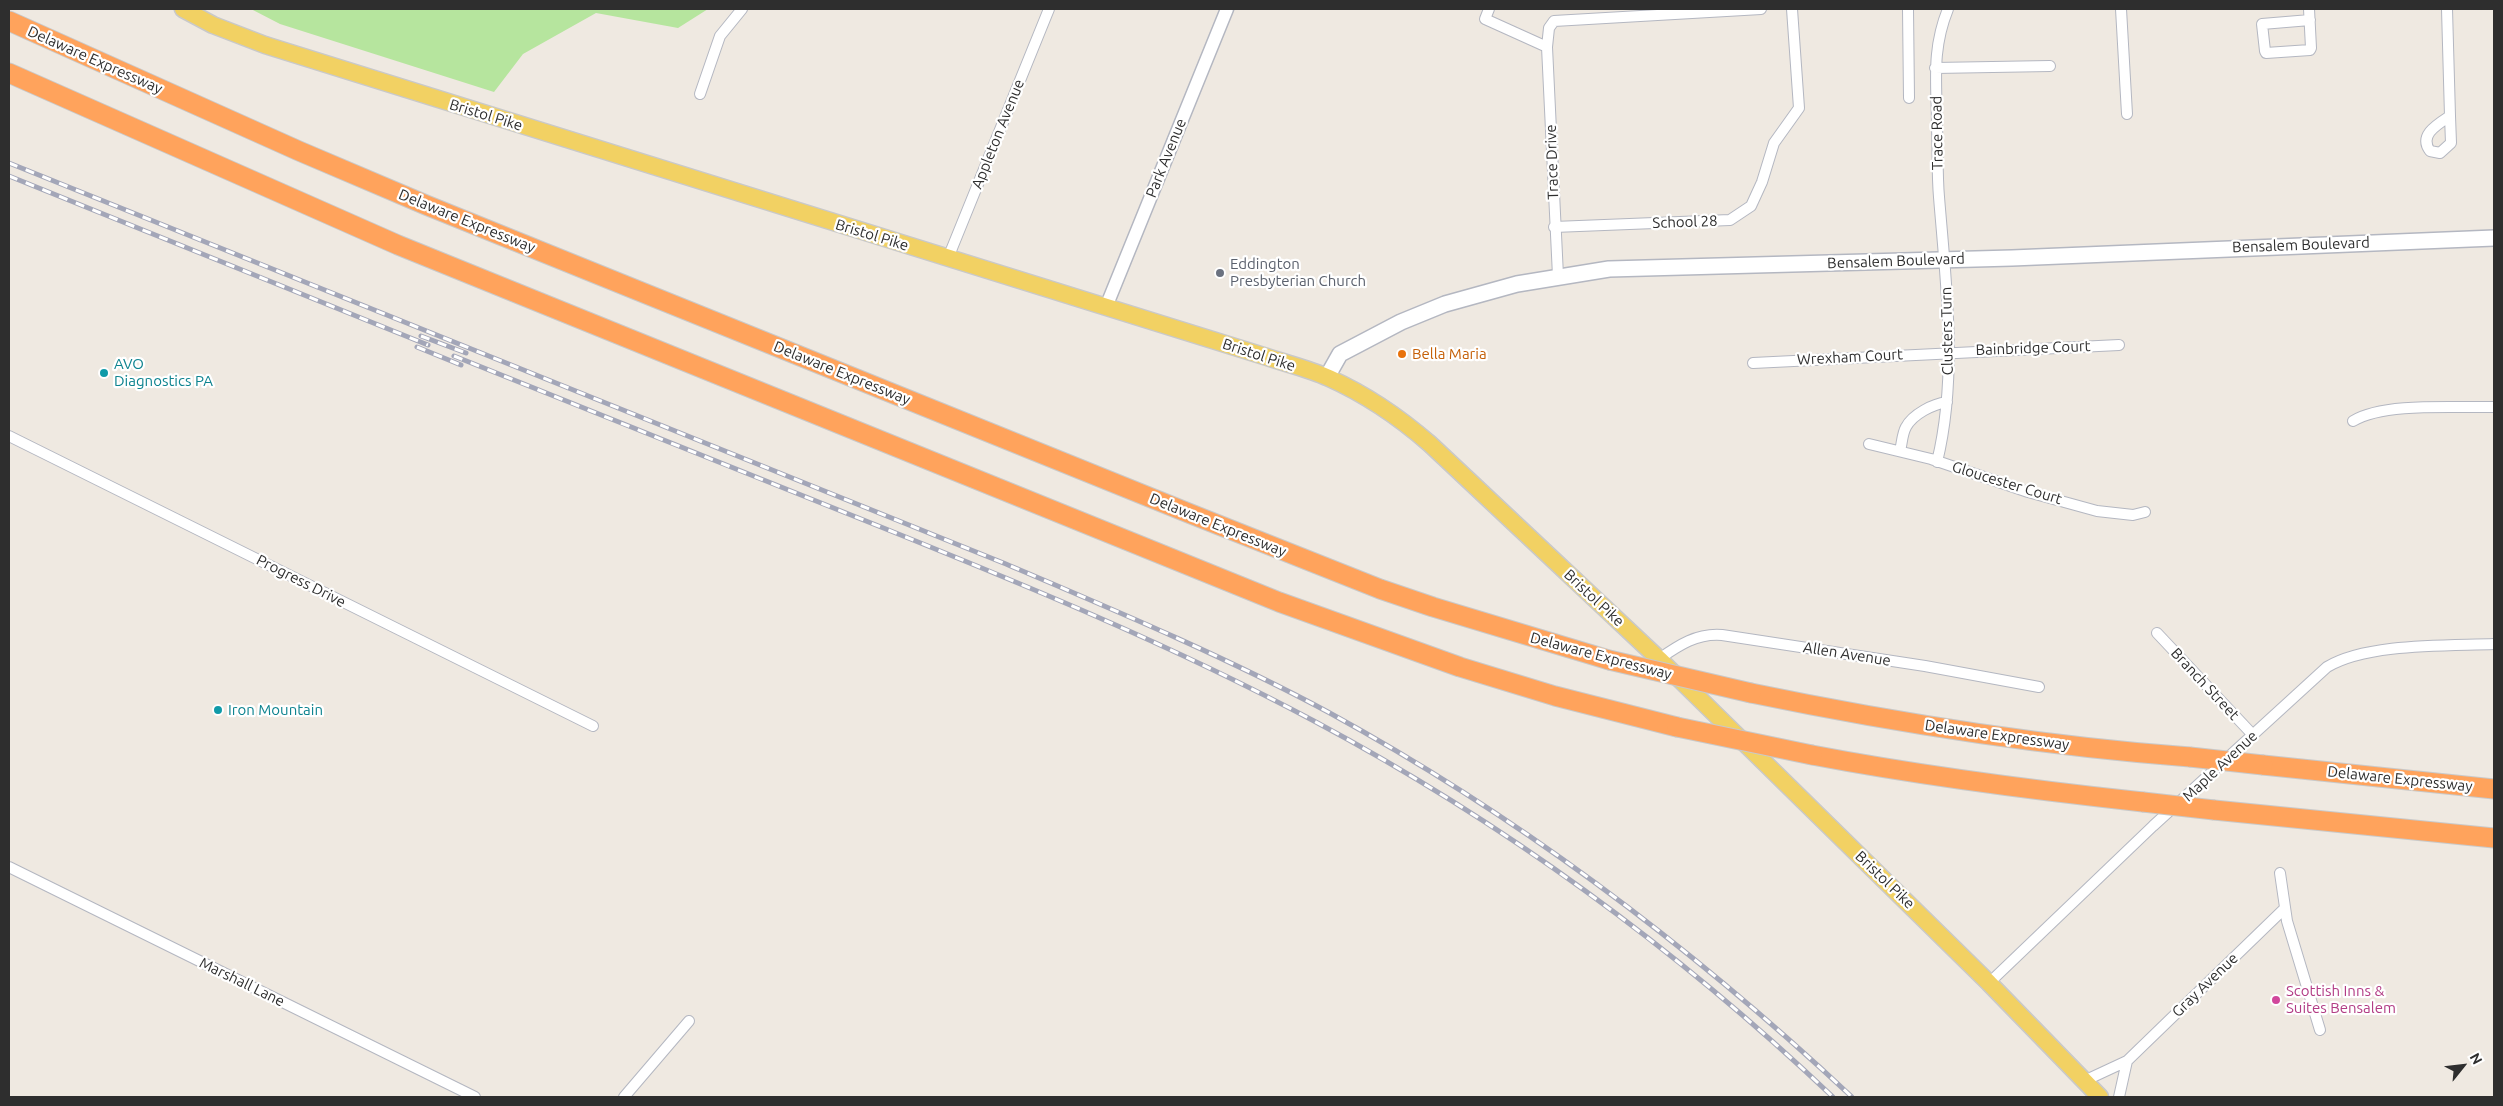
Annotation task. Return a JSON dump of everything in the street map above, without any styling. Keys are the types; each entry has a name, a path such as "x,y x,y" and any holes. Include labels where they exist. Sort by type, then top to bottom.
{"highway":[{"name":"Delaware Expressway","path":"9,21 280,143 426,205 1200,518 1380,589 1433,607 1609,660 1832,710 1989,736 2494,789"},
{"path":"9,73 398,245 1279,602 1460,667 1564,698 1677,727 1903,772 1971,782 2214,810 2494,838"}],"main road":[{"name":"Bristol Pike","path":"183,9 221,29 265,45 1328,377 1374,402 1420,435 1659,659 1989,983 2100,1097"},
{"name":"Bensalem Boulevard","path":"1328,377 1340,354 1401,322 1445,304 1493,290 1558,276 1631,267 1946,260 2494,238"}],"street":[{"path":"700,94 720,36 742,9"},
{"name":"Appleton Avenue","path":"948,258 1049,9"},
{"name":"Park Avenue","path":"1106,307 1227,9"},
{"path":"1489,9 1485,18 1547,47 1549,28 1554,21 1761,9"},
{"name":"School 28","path":"1554,227 1730,220 1751,206 1762,182 1774,143 1799,108 1792,9"},
{"path":"1908,9 1909,98"},
{"name":"Trace Road","path":"1946,260 1939,195 1936,68 1937,42 1948,9"},
{"path":"2121,9 2127,114"},
{"path":"2309,9 2310,20 2310,50 2266,53 2262,24 2310,20"},
{"path":"2447,9 2450,116"},
{"name":"Trace Drive","path":"1547,47 1554,227 1558,276"},
{"path":"1936,68 2050,66"},
{"name":"Clusters Turn","path":"1938,462 1945,426 1947,402 1946,260"},
{"name":"Bainbridge Court","path":"1948,352 2119,344"},
{"name":"Wrexham Court","path":"1753,363 1948,352"},
{"path":"1900,451 1905,428 1911,420 1931,407 1947,402"},
{"path":"2353,421 2369,413 2390,410 2494,407"},
{"name":"Progress Drive","path":"9,436 593,726"},
{"name":"Gloucester Court","path":"1869,444 1938,462 2028,492 2097,511 2133,515 2145,512"},
{"name":"Branch Street","path":"2157,633 2253,735"},
{"name":"Allen Avenue","path":"1659,659 1690,640 1708,634 1722,635 1925,666 2039,687"},
{"name":"Maple Avenue","path":"1989,983 2312,679 2341,658 2374,651 2494,644"},
{"name":"Marshall Lane","path":"9,867 475,1097"},
{"path":"2280,873 2284,909 2320,1030"},
{"name":"Gray Avenue","path":"2084,1081 2127,1061 2284,909"},
{"path":"624,1097 689,1021"},
{"path":"2119,1097 2127,1061"}],"green space":[{"path":"251,9 708,9 678,28 596,13 523,54 494,92 280,24"}],"railway":[{"path":"9,163 1006,564 1169,634 1289,691 1399,753 1469,796 1602,888 1667,937 1730,989 1852,1097"},
{"path":"9,176 428,345"},
{"path":"421,336 466,353"},
{"path":"417,347 461,365"},
{"path":"454,356 1037,591 1205,666 1314,721 1384,760 1453,802 1586,892 1651,940 1713,990 1833,1097"}],"place":[{"name":"Eddington Presbyterian Church","path":"1220,273"},
{"name":"Bella Maria","path":"1402,354"},
{"name":"AVO Diagnostics PA","path":"104,373"},
{"name":"Iron Mountain","path":"218,710"},
{"name":"Scottish Inns & Suites Bensalem","path":"2276,1000"}]}
